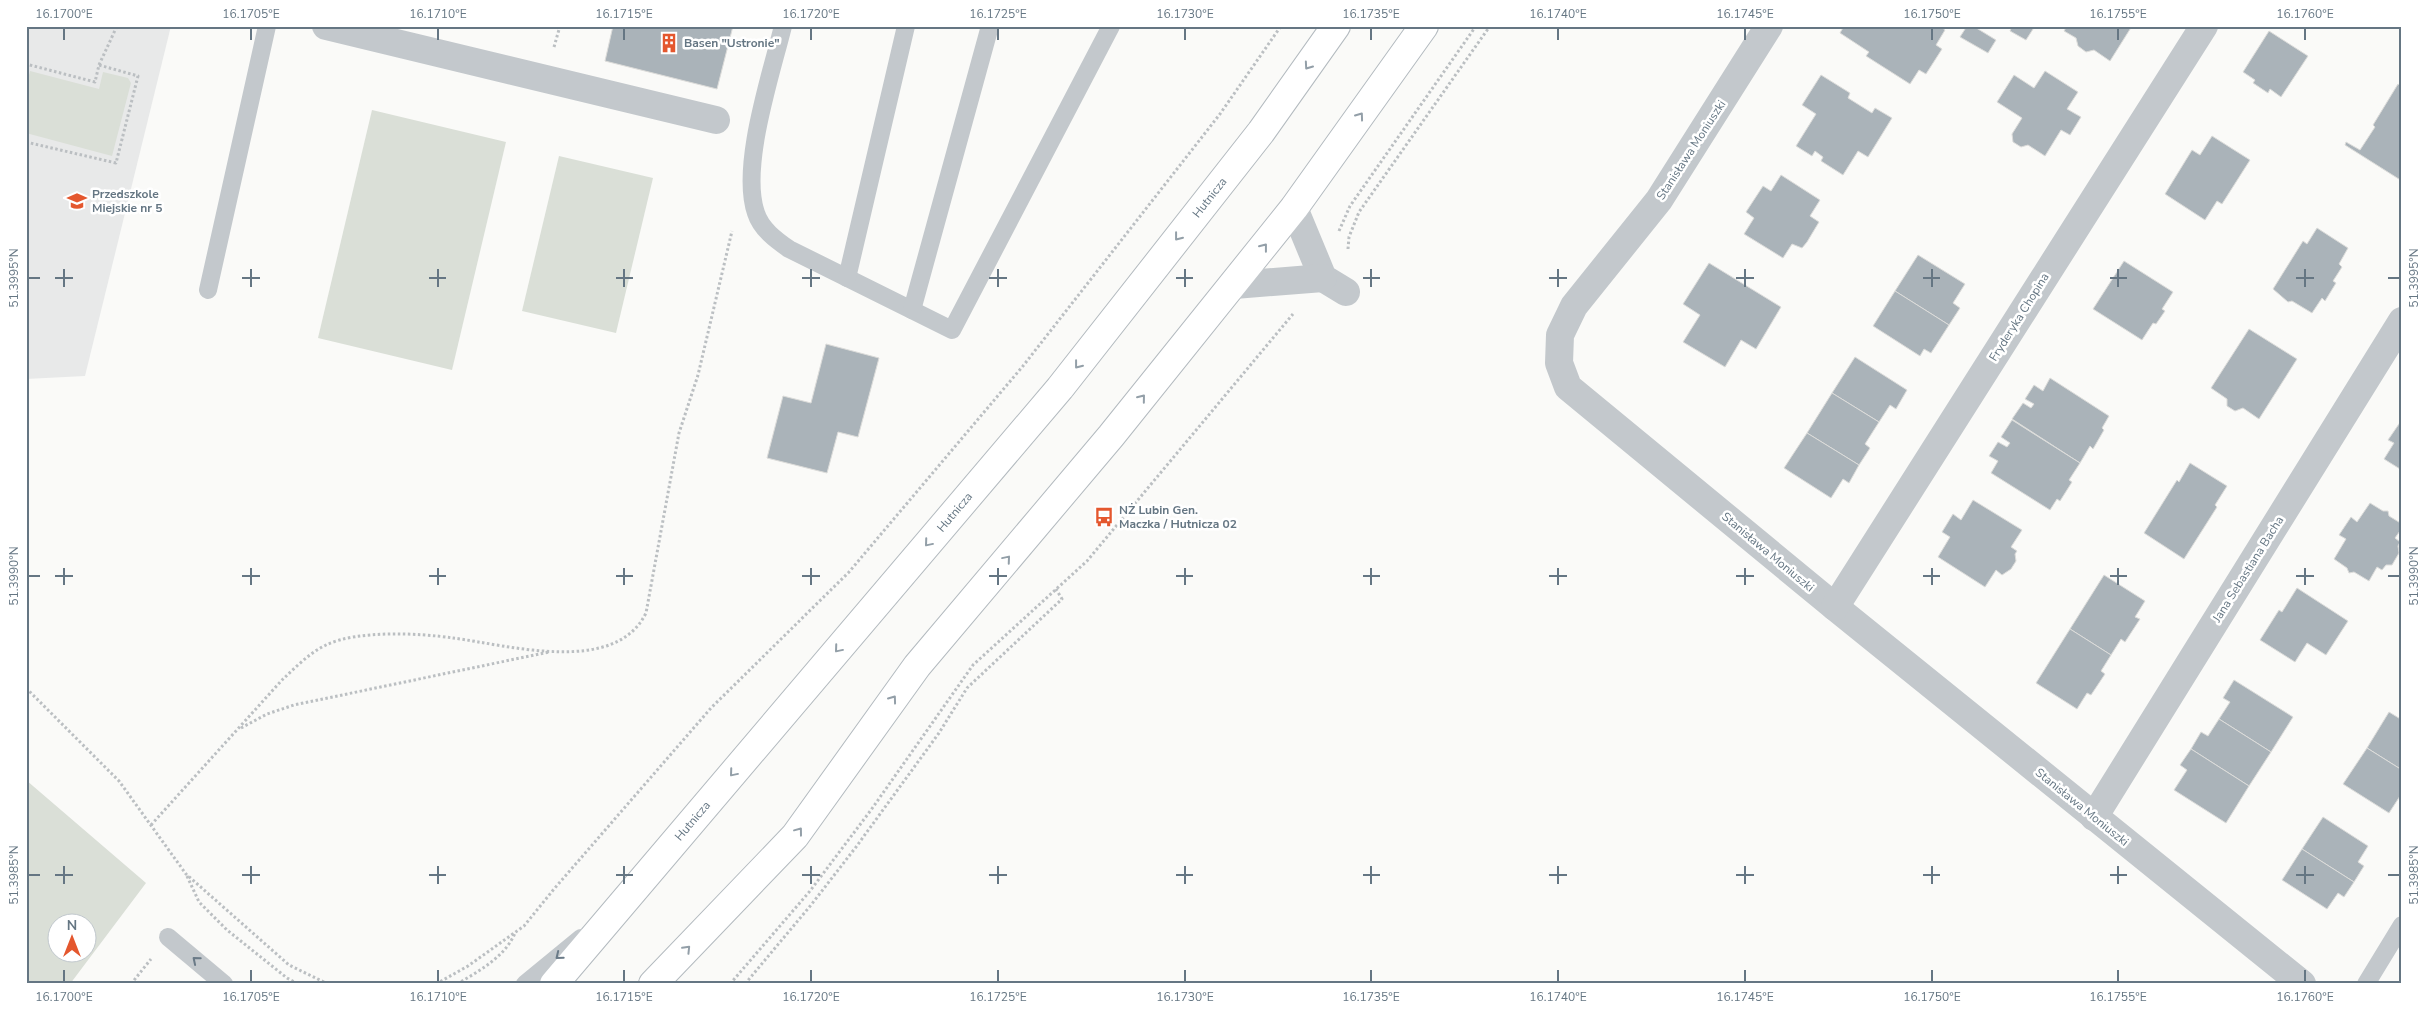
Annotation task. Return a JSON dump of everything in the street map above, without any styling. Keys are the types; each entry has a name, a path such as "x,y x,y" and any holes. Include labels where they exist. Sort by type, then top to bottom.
{"main road":[{"name":"Hutnicza","path":"554,984 1060,388 1262,132 1336,26"},
{"path":"653,984 795,836 917,666 1111,436 1294,208 1424,26"}],"street":[{"path":"326,26 716,120"},
{"name":"Stanisława Moniuszki","path":"1769,26 1659,200 1574,306 1560,335 1559,363 1568,387 1835,608 2302,984"},
{"name":"Fryderyka Chopina","path":"1835,608 2204,26"},
{"path":"1234,285 1334,285 1294,208"},
{"name":"Jana Sebastiana Bacha","path":"2094,817 2402,321"}],"lane":[{"path":"208,290 267,26"},
{"path":"783,26 755,145 750,190 756,215 770,236 789,249 952,330 1111,26"},
{"path":"847,278 906,26"},
{"path":"912,310 990,26"},
{"path":"525,984 624,902"},
{"path":"2366,984 2402,925"},
{"path":"168,937 224,984"}],"path":[{"path":"26,64 95,82 99,65 117,26"},
{"path":"436,984 468,966 524,926 711,708 849,572 1023,366 1220,114 1282,26"},
{"path":"1334,285 1346,264 1349,237 1359,212 1490,26"},
{"path":"26,142 116,163 138,76 99,65"},
{"path":"238,730 267,714 294,705 552,652 587,650 614,645 628,637 640,625 646,614 679,433 705,348 738,209 750,190"},
{"path":"730,984 810,891 871,810 973,665 1056,589 1062,598 967,688 939,734 856,847 811,905 745,984"},
{"path":"151,825 282,680 304,660 326,644 373,635 399,634 452,637 552,652"},
{"path":"26,688 119,781 186,874 199,902 227,930 287,978 298,984"},
{"path":"186,874 289,965 328,984"},
{"path":"457,984 481,970 510,946 515,932"}],"shaded area":[{"name":"Przedszkole Miejskie nr 5","path":"26,26 171,26 85,376 26,379"},
{"path":"30,71 99,89 103,72 128,78 131,83 112,156 26,133 26,87"},
{"path":"372,110 506,142 452,370 318,338"},
{"path":"559,156 653,178 616,333 522,311"},
{"path":"26,780 146,883 98,947 98,912 48,912 48,962 87,962 70,984 26,984"}],"building":[{"name":"Basen \"Ustronie\"","path":"613,26 733,26 717,89 605,61"},
{"path":"1844,26 1940,26 1945,30 1936,45 1942,49 1926,74 1919,70 1910,84 1866,56 1869,52 1840,33"},
{"path":"1967,26 1973,26 1996,40 1988,53 1960,37"},
{"path":"2012,26 2035,26 2026,40 2010,31"},
{"path":"2067,26 2132,26 2110,61 2094,50 2086,52 2078,46 2076,38 2064,31"},
{"path":"2269,31 2308,56 2281,97 2270,89 2268,93 2253,83 2255,80 2243,72"},
{"path":"2045,71 2078,92 2067,109 2081,117 2070,135 2061,130 2045,156 2028,145 2021,147 2013,142 2012,134 2022,118 1997,102 2014,75 2034,88"},
{"path":"1821,75 1850,93 1848,98 1872,113 1875,108 1892,118 1868,157 1858,151 1843,175 1821,161 1823,157 1815,151 1812,156 1796,146 1816,114 1802,105"},
{"path":"2398,84 2402,87 2402,181 2345,145 2346,142 2360,150 2375,127 2373,125"},
{"path":"2212,136 2250,160 2222,204 2217,201 2205,220 2165,194 2192,150 2200,155"},
{"path":"1781,175 1820,200 1810,216 1819,222 1807,242 1802,248 1792,244 1783,258 1744,234 1754,218 1746,212 1763,186 1771,191"},
{"path":"2317,228 2348,248 2339,264 2342,267 2333,281 2336,283 2325,301 2322,298 2312,313 2292,301 2288,302 2273,289 2303,241 2307,244"},
{"path":"1918,255 1965,284 1953,303 1960,308 1949,325 1895,291"},
{"path":"2124,261 2173,292 2162,309 2165,311 2156,324 2153,323 2142,340 2093,309"},
{"path":"1709,263 1781,307 1756,349 1741,340 1725,367 1683,342 1700,315 1683,304"},
{"path":"1895,291 1949,325 1931,353 1924,349 1920,356 1873,326"},
{"path":"2249,329 2297,359 2259,419 2243,408 2235,411 2227,406 2227,399 2211,388"},
{"path":"826,344 879,358 858,437 838,432 827,473 767,458 783,396 811,403"},
{"path":"1855,357 1907,390 1896,409 1890,405 1879,422 1832,393"},
{"path":"2050,378 2109,416 2102,428 2104,430 2093,449 2090,446 2080,463 2012,419 2023,403 2031,408 2034,404 2025,399 2034,385 2043,391"},
{"path":"1832,393 1879,422 1865,444 1870,448 1859,465 1807,433"},
{"path":"2012,420 2080,463 2069,480 2072,482 2060,501 2057,499 2050,510 1991,473 1998,461 1989,456 1998,442 2007,447 2010,443 2001,437"},
{"path":"2401,421 2402,476 2400,469 2384,459 2394,443 2388,440"},
{"path":"1807,433 1859,465 1849,483 1843,479 1831,498 1784,468"},
{"path":"2190,463 2227,486 2215,505 2217,507 2184,559 2144,533 2177,480 2179,482"},
{"path":"1973,500 2022,530 2011,547 2017,551 2015,554 2016,561 2011,569 2002,575 1996,570 1985,587 1938,557 1950,537 1942,532 1953,514 1961,520"},
{"path":"2370,503 2383,511 2388,511 2389,516 2402,524 2402,528 2395,538 2400,542 2398,546 2399,553 2392,565 2386,565 2382,570 2377,567 2369,581 2354,572 2349,573 2347,568 2334,559 2346,539 2339,535 2351,517 2357,522"},
{"path":"2104,575 2145,601 2135,617 2140,619 2125,642 2121,639 2111,655 2070,629"},
{"path":"2297,588 2348,621 2326,655 2307,643 2295,662 2260,640 2279,610 2282,612"},
{"path":"2070,629 2111,655 2101,671 2105,674 2091,695 2087,693 2077,709 2036,683"},
{"path":"2234,680 2293,717 2271,752 2219,719 2230,702 2223,698"},
{"path":"2389,712 2402,720 2402,770 2367,748"},
{"path":"2219,719 2271,752 2249,786 2191,749 2201,732 2208,736"},
{"path":"2367,748 2402,770 2402,793 2389,813 2343,784"},
{"path":"2191,749 2249,786 2226,823 2174,790 2187,770 2180,765"},
{"path":"2323,817 2368,846 2358,862 2364,866 2354,882 2302,849"},
{"path":"2302,849 2354,882 2344,897 2338,893 2327,909 2282,880"}],"place":[{"name":"Basen \"Ustronie\"","path":"669,43"},
{"name":"Przedszkole Miejskie nr 5","path":"77,201"},
{"name":"NŻ Lubin Gen. Maczka / Hutnicza 02","path":"1104,517"}]}
